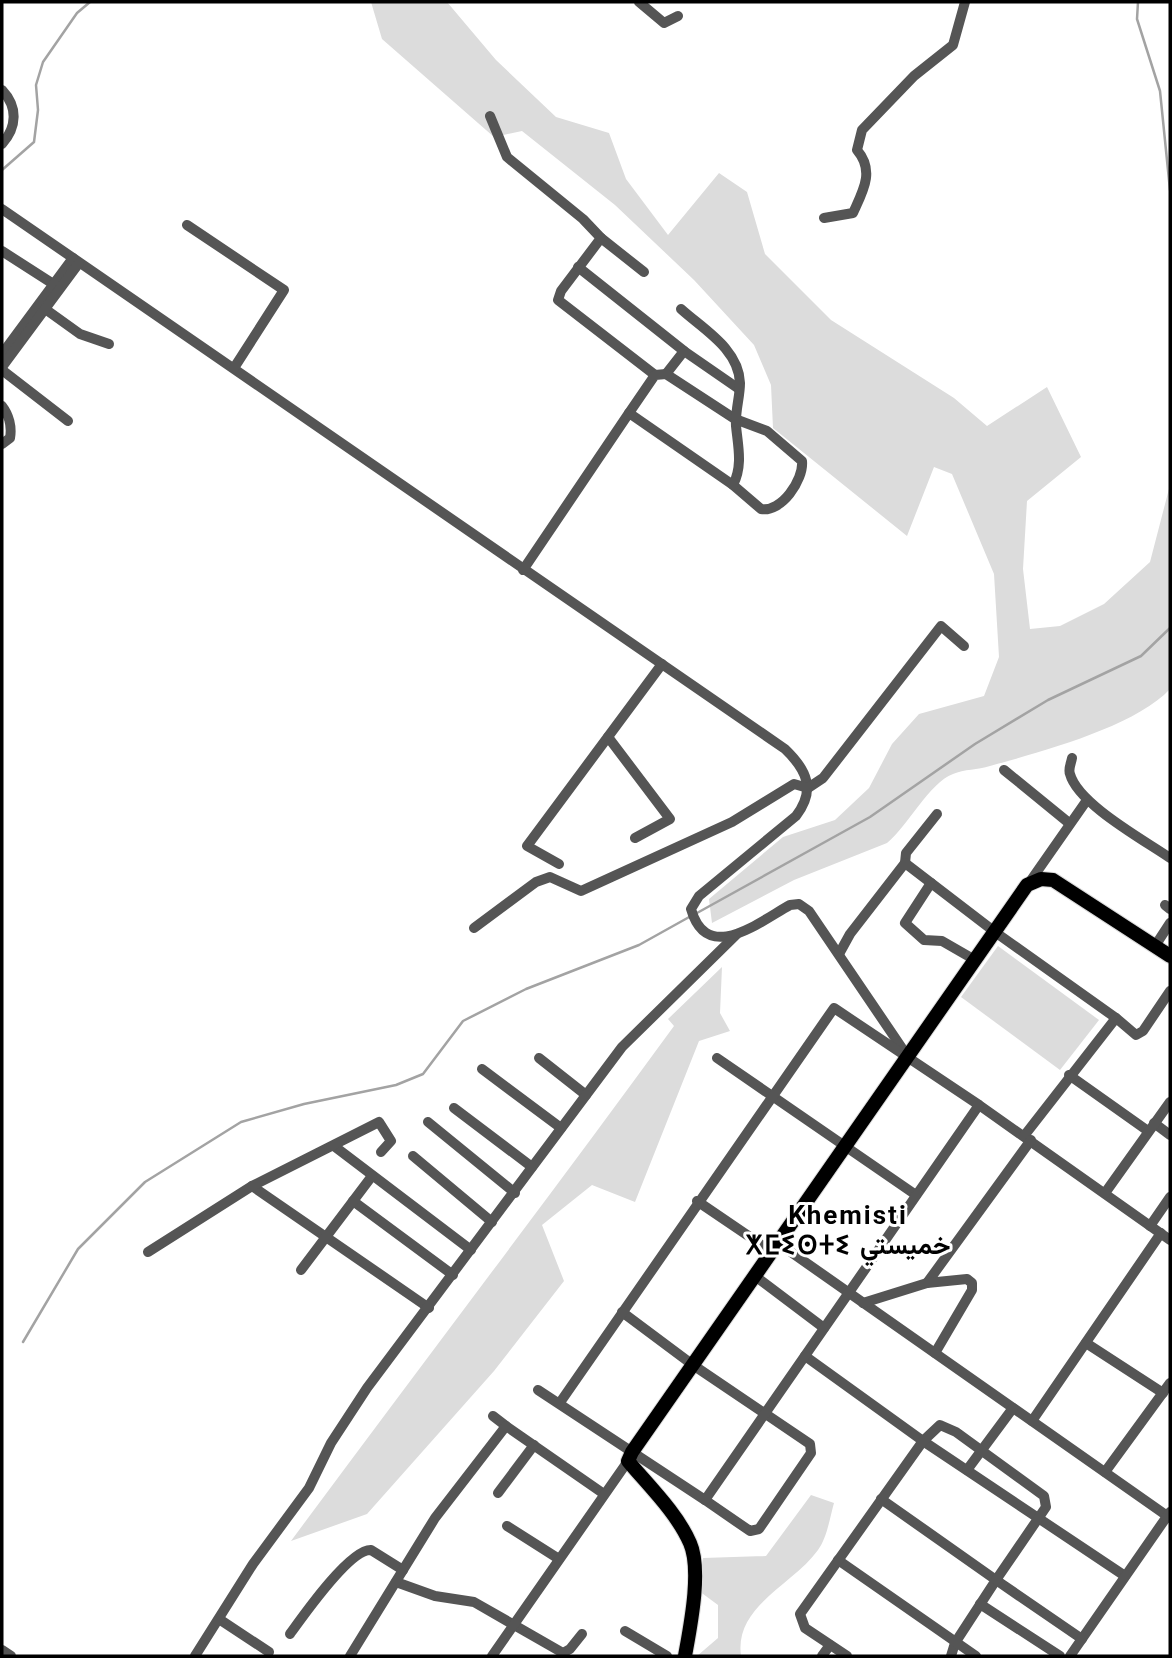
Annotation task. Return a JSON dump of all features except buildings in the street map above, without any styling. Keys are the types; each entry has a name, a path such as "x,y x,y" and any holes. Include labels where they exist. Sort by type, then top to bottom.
{"main road":[{"path":"685,1656 695,1568 691,1544 630,1457 693,1365 1027,885 1041,878 1053,880 1170,956"}],"street":[{"path":"639,2 664,23 678,16"},
{"path":"824,218 853,213 868,179 864,158 858,150 862,130 914,76 953,45 965,2"},
{"path":"2,90 13,108 2,144"},
{"path":"490,116 507,157 644,272"},
{"path":"2,209 785,749 798,761 808,788 806,803 796,816 699,896 691,909 695,923 705,934 719,938 738,934"},
{"path":"187,225 284,290 233,368"},
{"path":"601,238 558,296 561,304 661,375 735,419 767,431 794,452 803,466 796,482 779,506 761,509 733,485 629,413"},
{"path":"2,251 57,287"},
{"path":"2,354 76,261"},
{"path":"578,267 684,351 739,389"},
{"path":"42,307 80,334 109,344"},
{"path":"42,307 2,369 68,421"},
{"path":"681,309 734,359 739,389 735,419 740,466 733,485"},
{"path":"523,570 629,413 684,351"},
{"path":"2,406 7,413 11,433 8,441 2,444"},
{"path":"474,928 536,882 550,877 581,891 732,822 794,784 808,788 823,778 941,626 964,646"},
{"path":"559,864 527,846 662,664"},
{"path":"608,737 670,819 635,838"},
{"path":"1072,758 1069,771 1074,785 1087,800 1170,858"},
{"path":"1004,770 1069,823"},
{"path":"1027,885 1087,800"},
{"path":"839,954 850,934 905,863 905,853 937,814"},
{"path":"905,863 1136,1035 1143,1031 1170,991"},
{"path":"931,883 905,923 925,940 942,941 975,960"},
{"path":"195,1656 253,1564 309,1488 331,1443 367,1388 561,1128 622,1047 738,934 790,905 799,904 809,911 908,1057"},
{"path":"1155,946 1170,923"},
{"path":"559,1404 697,1201 834,1008 1028,1138 1166,1236 1032,1421"},
{"path":"927,1283 1069,1075 1116,1018"},
{"path":"539,1058 586,1095"},
{"path":"718,1058 916,1195"},
{"path":"482,1069 561,1128"},
{"path":"1069,1075 1151,1127 1170,1135"},
{"path":"1105,1193 1170,1102"},
{"path":"705,1500 979,1105"},
{"path":"454,1108 532,1167"},
{"path":"148,1252 252,1186 334,1146 361,1128 379,1122 391,1141 382,1152"},
{"path":"428,1122 515,1193"},
{"path":"334,1146 471,1250"},
{"path":"413,1156 492,1222"},
{"path":"301,1270 372,1176"},
{"path":"252,1186 429,1308"},
{"path":"1150,1226 1170,1197"},
{"path":"353,1201 453,1275"},
{"path":"697,1201 848,1293 1169,1515 1070,1656"},
{"path":"755,1276 824,1328"},
{"path":"863,1303 927,1283 961,1278 972,1283 967,1300 935,1353"},
{"path":"538,1390 630,1457 705,1500 750,1531 762,1526 812,1448 807,1440 693,1365 622,1312"},
{"path":"1086,1343 1167,1388 1105,1472"},
{"path":"805,1356 923,1441 1125,1576"},
{"path":"967,1470 1013,1408"},
{"path":"494,1416 604,1494"},
{"path":"847,1656 802,1624 800,1614 923,1441 937,1426 943,1425 1044,1496 1047,1503 955,1643 951,1656"},
{"path":"350,1656 452,1493 506,1426"},
{"path":"498,1493 534,1445"},
{"path":"492,1656 630,1457"},
{"path":"881,1499 1082,1639"},
{"path":"507,1527 559,1559"},
{"path":"290,1633 320,1591 362,1552 371,1550 403,1570"},
{"path":"838,1560 976,1656"},
{"path":"396,1582 435,1596 474,1602 516,1623 563,1653 570,1649 582,1634"},
{"path":"980,1604 1060,1656"},
{"path":"219,1619 268,1652"},
{"path":"625,1631 667,1656"},
{"path":"822,1656 830,1645"},
{"path":"2,1650 11,1656"}],"shaded area":[{"path":"371,2 447,2 496,60 556,117 609,133 626,179 668,235 719,173 747,192 765,254 831,320 954,398 987,426 1047,387 1081,457 1027,501 1023,569 1030,629 1060,626 1104,604 1150,562 1170,485 1170,689 1134,715 1086,736 1011,760 953,774 927,795 887,843 794,880 712,923 709,899 783,837 835,820 869,788 892,744 919,714 984,696 999,657 994,574 952,474 934,467 907,536 773,428 771,385 754,345 694,280 615,205 522,131 494,137 382,39"},
{"path":"998,946 1099,1020 1060,1070 961,997"},
{"path":"722,967 720,1013 730,1031 699,1041 635,1202 592,1185 542,1225 564,1281 494,1371 367,1514 291,1541 674,1026 668,1019"},
{"path":"811,1495 834,1503 826,1534 818,1550 756,1610 741,1639 741,1656 697,1656 718,1638 718,1605 699,1591 703,1558 766,1556"}],"waterway":[{"path":"2,170 34,142 38,110 36,85 43,62 77,13 90,2"},
{"path":"1138,2 1137,19 1160,91 1170,190"},
{"path":"697,913 870,817 975,744 1048,700 1141,656 1170,628"},
{"path":"23,1342 78,1249 145,1182 241,1122 304,1104 396,1085 423,1074 463,1021 526,989 639,945 691,916"}],"district":[{"name":"Khemisti ⵅⵎⵉⵙⵜⵉ خميستي","path":"848,1230"}]}
